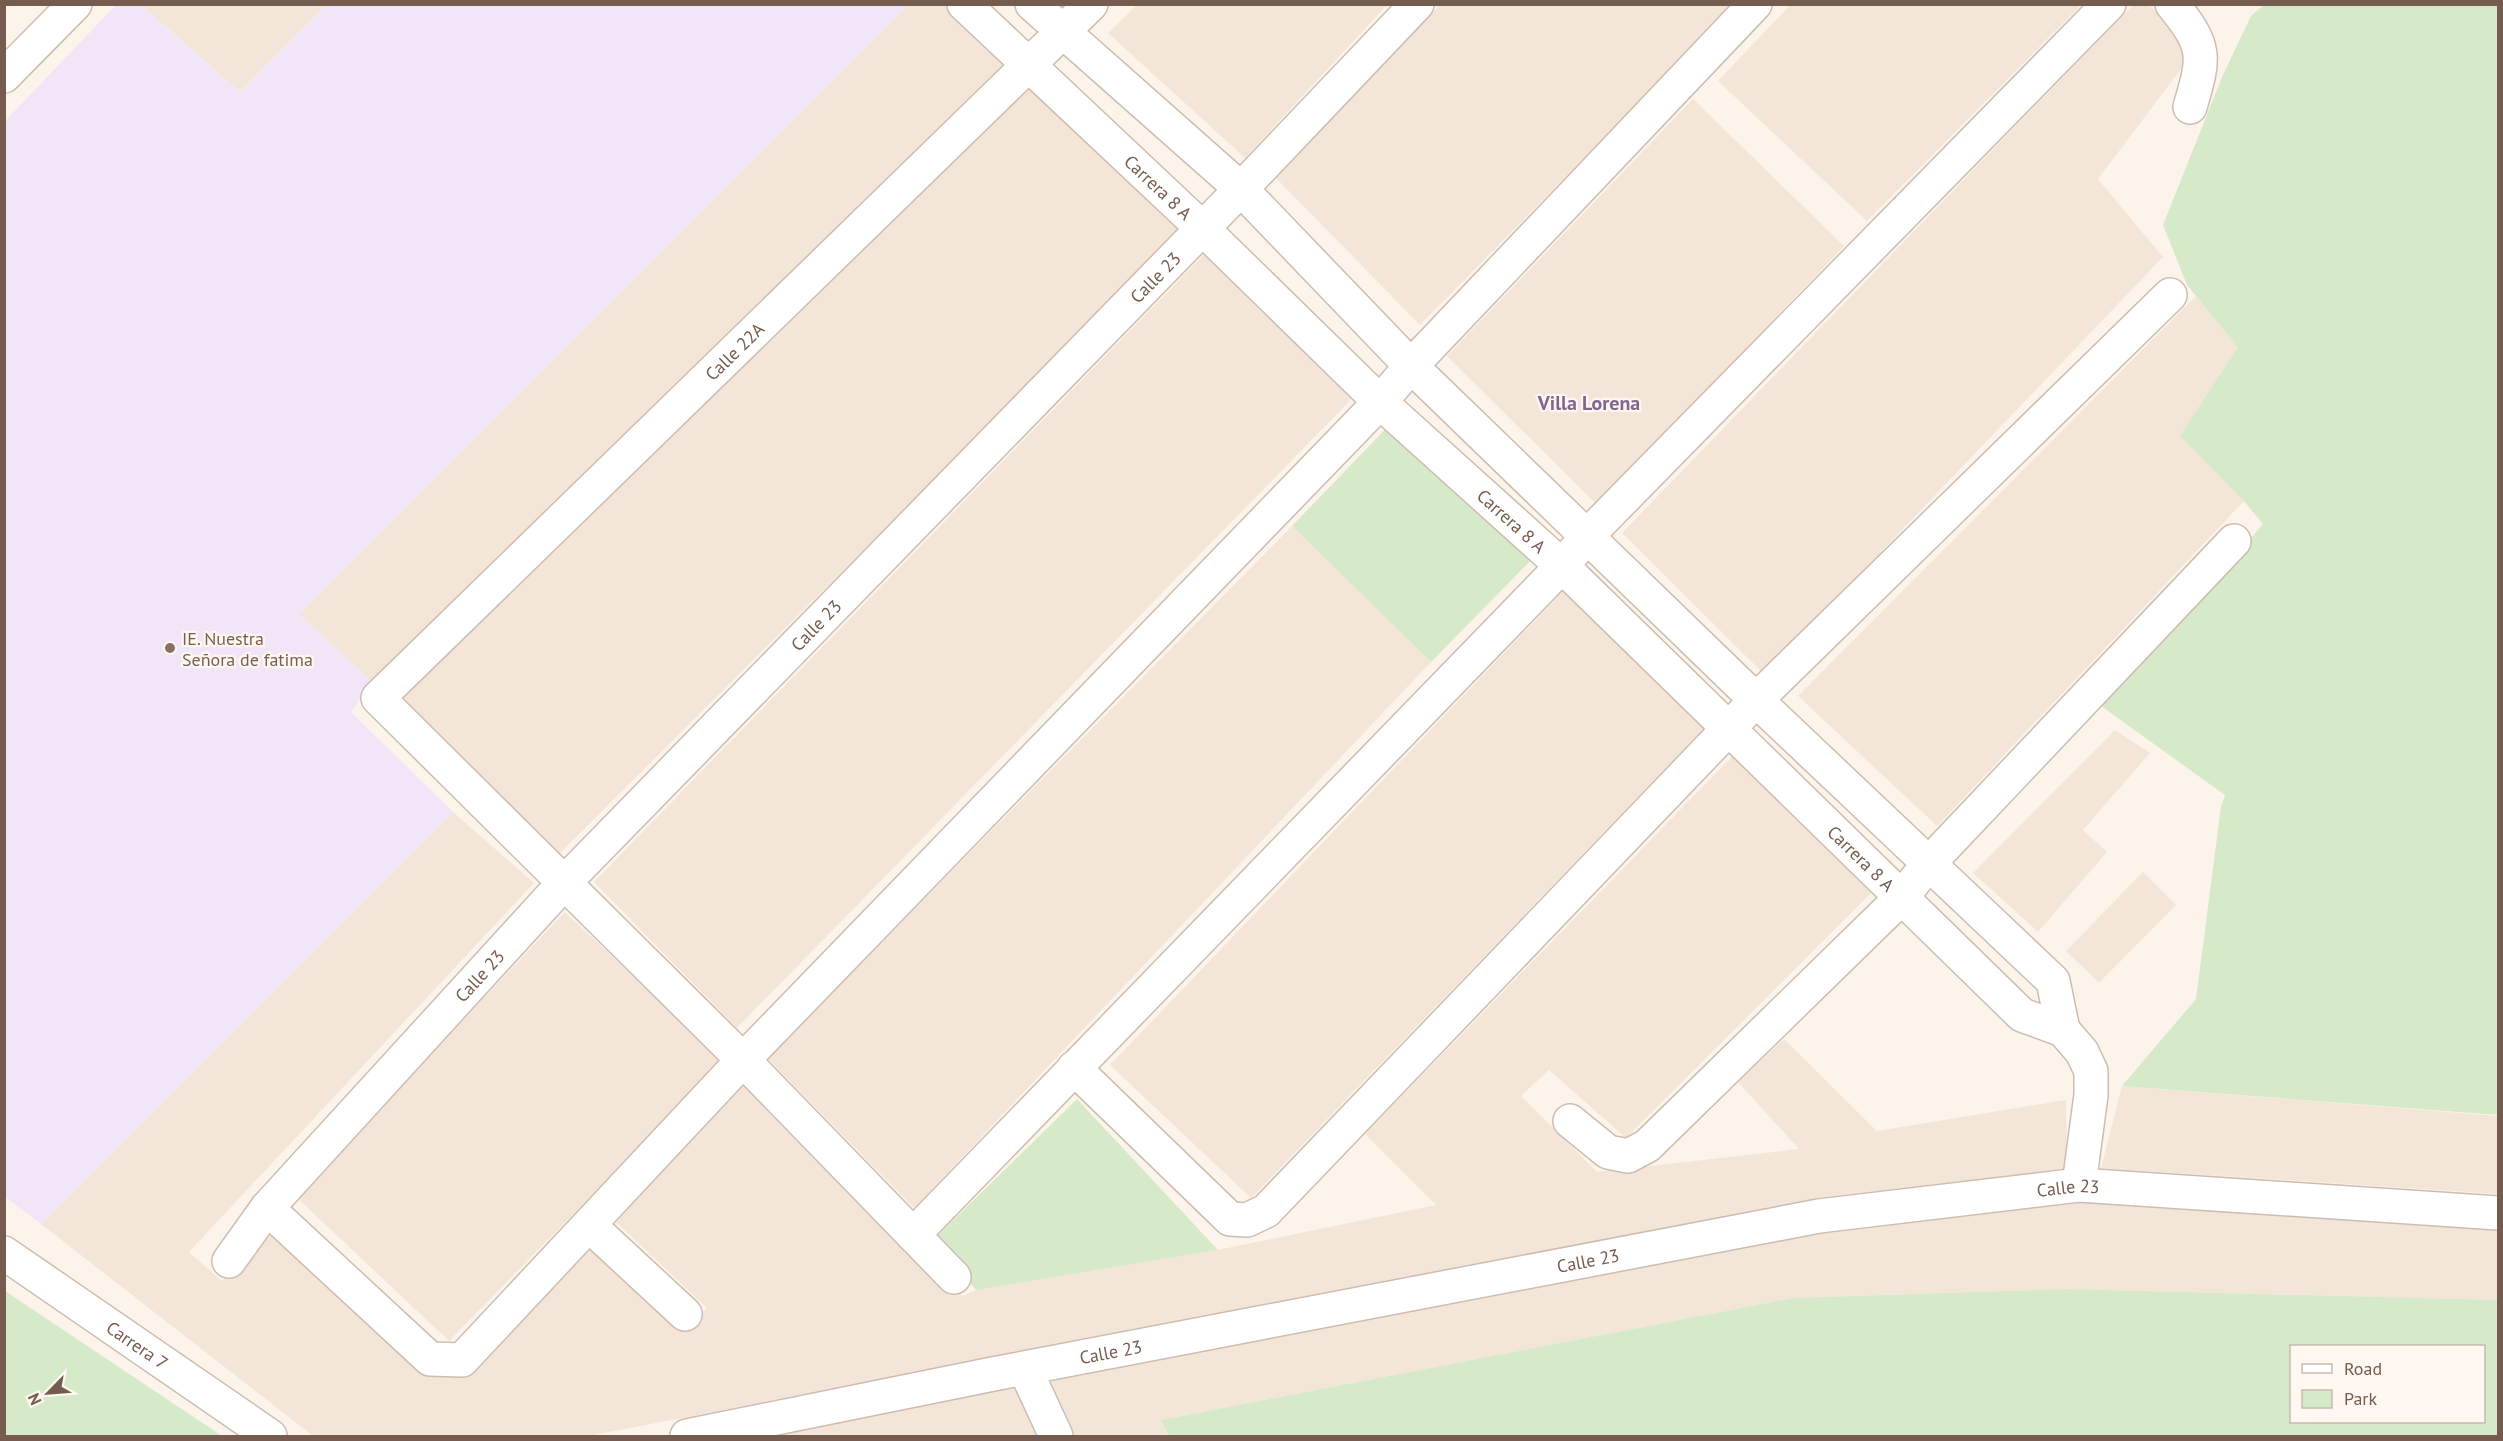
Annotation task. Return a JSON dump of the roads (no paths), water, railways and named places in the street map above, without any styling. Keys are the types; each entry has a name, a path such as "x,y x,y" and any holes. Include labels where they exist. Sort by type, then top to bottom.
{"street":[{"path":"4,76 75,4"},
{"name":"Carrera 8 A","path":"964,4 1202,228 1380,402 1562,566 2022,1015 2063,1030 2082,1052 2091,1071 2091,1095 2079,1185"},
{"name":"Carrera 8 A","path":"1032,4 1241,189 1411,366 1756,700 1930,862 2053,981 2063,1030"},
{"name":"Calle 22A","path":"563,884 378,698 1029,67 1091,4"},
{"name":"Calle 23","path":"229,1261 267,1208 563,884 1241,189 1417,4"},
{"path":"267,1208 430,1359 462,1360 743,1060 1380,402 1411,366 1755,4"},
{"path":"914,1235 1562,566 1588,535 2109,4"},
{"path":"2172,4 2192,28 2201,50 2201,71 2190,108"},
{"path":"1074,1068 1230,1218 1247,1220 1266,1211 1756,700 2170,295"},
{"path":"1570,1121 1608,1152 1628,1156 1647,1146 1901,898 1930,862 2234,541"},
{"path":"563,884 743,1060 954,1277"},
{"name":"Calle 23","path":"687,1437 1025,1369 1819,1216 2079,1185 2499,1213"},
{"path":"590,1225 685,1314"},
{"name":"Carrera 7","path":"4,1253 270,1437"},
{"path":"1025,1369 1056,1437"}],"place":[{"name":"IE. Nuestra Señora de fatima","path":"170,648"}],"district":[{"name":"Villa Lorena","path":"1589,403"}]}
